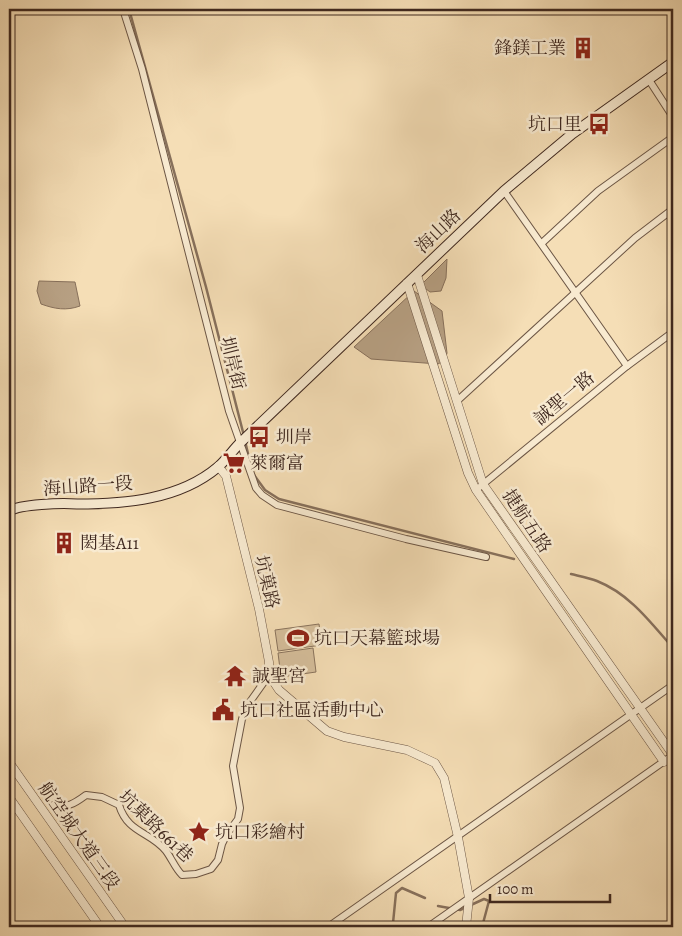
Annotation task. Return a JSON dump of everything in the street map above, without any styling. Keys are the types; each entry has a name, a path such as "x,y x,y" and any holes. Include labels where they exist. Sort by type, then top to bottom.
{"main road":[{"name":"海山路","path":"241,442 504,191 572,134 673,62"},
{"name":"海山路一段","path":"10,510 56,503 113,504 158,496 179,490 204,477 218,466 241,442"}],"street":[{"name":"圳岸街","path":"123,9 142,69 229,411 256,488 262,495 277,505 486,558"},
{"path":"649,80 673,117"},
{"path":"542,243 598,191 673,137"},
{"path":"504,191 627,366"},
{"path":"457,401 635,238 673,209"},
{"name":"捷航五路","path":"417,275 484,484 673,755"},
{"name":"捷航五路","path":"407,283 468,473 476,490 664,762"},
{"name":"誠聖一路","path":"476,490 627,366 673,332"},
{"path":"9,452 10,510"},
{"name":"坑菓路","path":"218,466 226,476 259,609 269,662 269,675"},
{"path":"269,675 279,690 327,731 344,737 407,750 434,763 444,778 458,837 469,898 466,927"},
{"name":"坑菓路661巷","path":"53,805 64,807 75,803 86,795 102,797 119,805 122,816 129,824 147,835 166,851 176,869 182,875 196,874 211,869 218,860 222,844 238,818 240,808 233,766 242,719 247,706 269,675"},
{"path":"328,927 673,685"},
{"path":"428,927 673,755"},
{"name":"航空城大道三段","path":"9,762 125,927"},
{"name":"航空城大道三段","path":"9,797 100,927"}],"shaded area":[{"path":"447,259 446,278 441,291 430,292 421,285"},
{"path":"39,281 75,282 80,306 60,309 41,304 37,291"},
{"path":"414,291 442,311 447,353 445,360 438,364 371,359 354,347"},
{"name":"坑口天幕籃球場","path":"319,624 322,645 278,651 275,630"},
{"path":"313,648 316,672 281,677 278,653"}],"waterway":[{"path":"129,9 206,287 244,436"},
{"path":"245,441 250,462"},
{"path":"254,475 265,490 279,499 514,559"},
{"path":"571,574 597,581 620,593 648,619 673,648"},
{"path":"388,927 393,923 396,893 402,888 425,898"},
{"path":"438,906 460,910 484,899 489,901 482,927"},
{"path":"376,927 386,927"}],"place":[{"name":"鋒鎂工業","path":"583,48"},
{"name":"坑口里","path":"599,124"},
{"name":"圳岸","path":"259,437"},
{"name":"萊爾富","path":"234,463"},
{"name":"閎基A11","path":"64,543"},
{"name":"坑口天幕籃球場","path":"298,638"},
{"name":"誠聖宮","path":"235,676"},
{"name":"坑口社區活動中心","path":"223,710"},
{"name":"坑口彩繪村","path":"199,832"}]}
